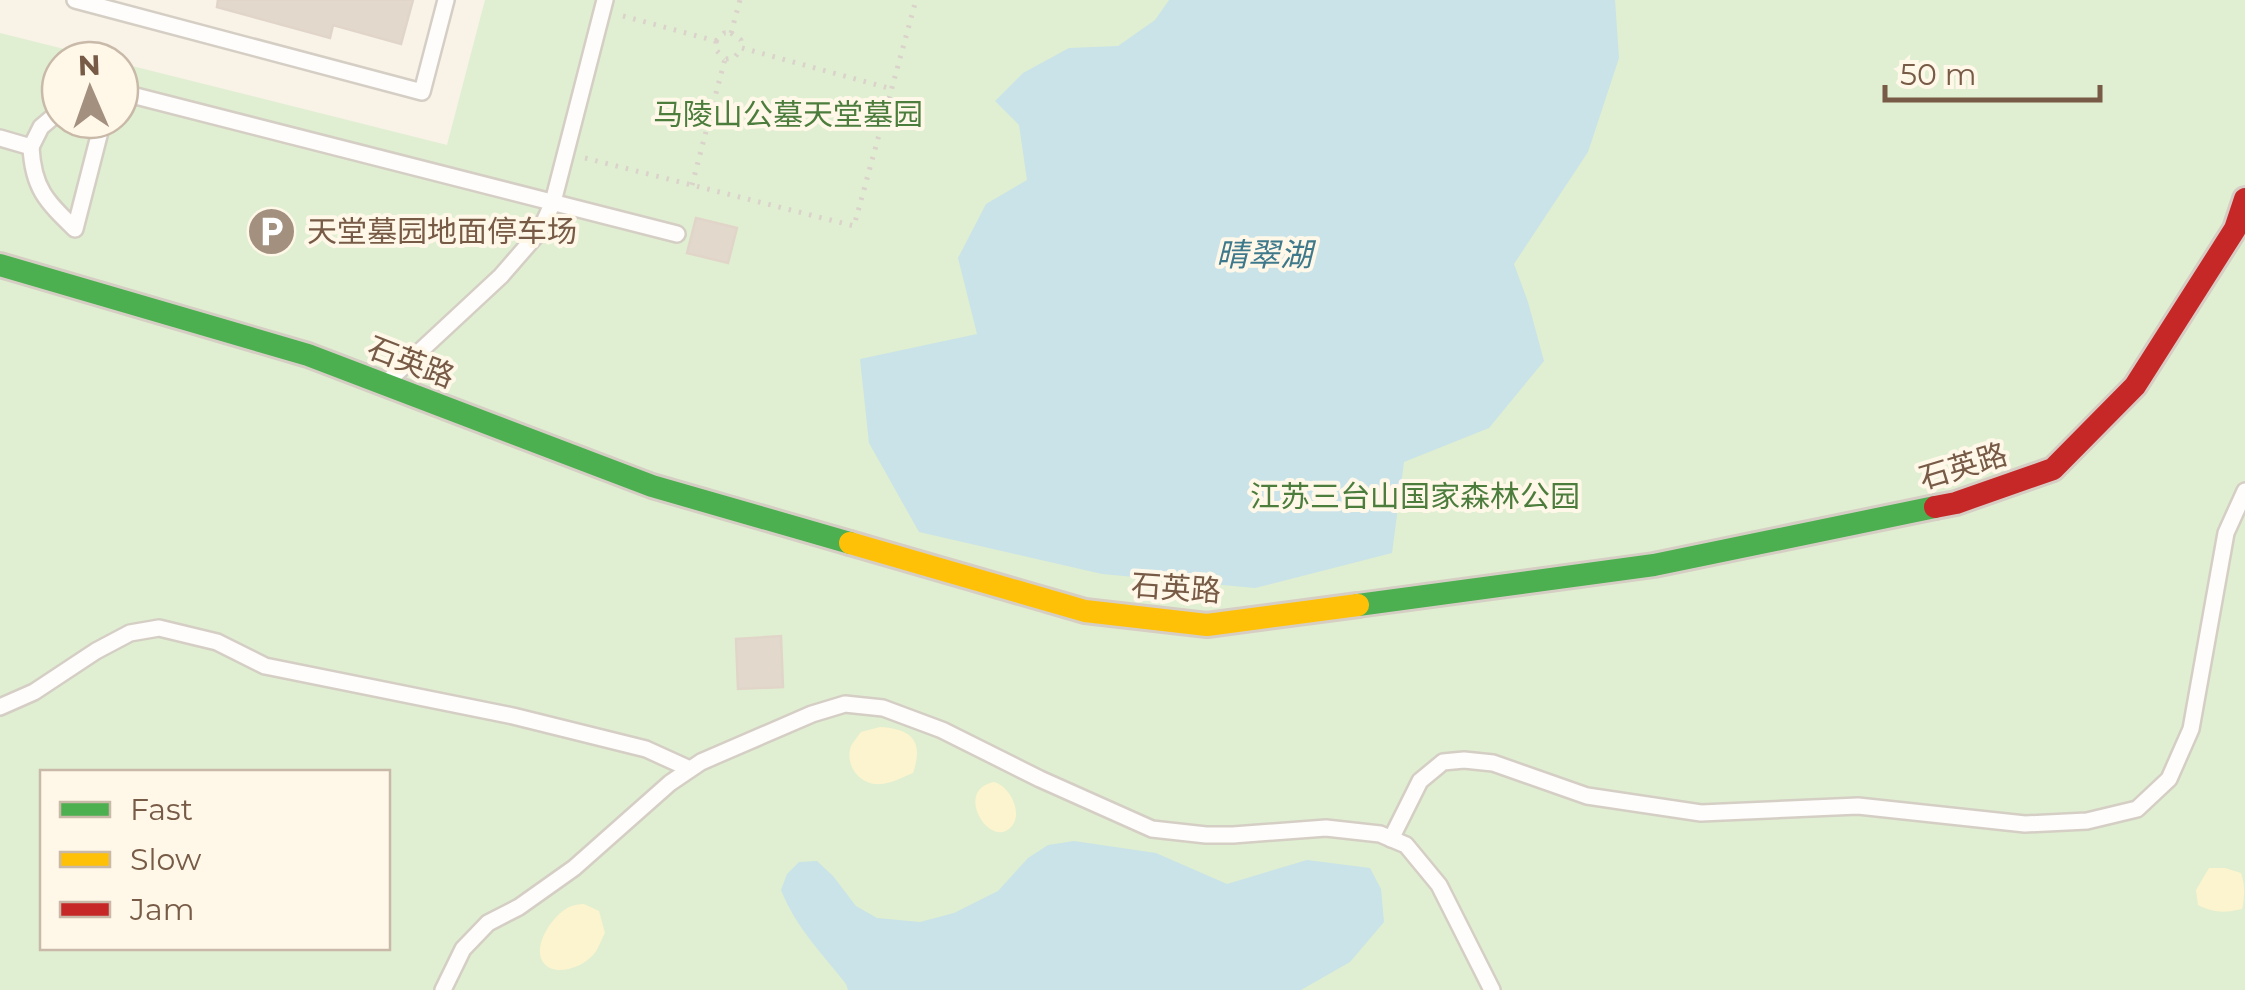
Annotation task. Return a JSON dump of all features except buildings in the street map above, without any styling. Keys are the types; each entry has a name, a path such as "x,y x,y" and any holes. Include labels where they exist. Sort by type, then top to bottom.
{"street":[{"name":"石英路","path":"0,265 308,355 652,486 1085,611 1208,625 1654,565 1956,503 2053,468 2135,386 2235,229 2245,199"}],"lane":[{"path":"75,0 422,92 446,0"},
{"path":"385,384 501,276 540,231 554,202 604,5"},
{"path":"140,97 677,234"},
{"path":"40,129 31,146 32,168 40,190 74,229 98,140"},
{"path":"0,138 31,146"},
{"path":"1391,839 1420,781 1443,762 1464,760 1493,763 1586,796 1700,813 1858,806 2026,824 2088,821 2137,810 2169,779 2191,729 2226,533 2245,491"},
{"path":"0,707 34,692 130,633 159,628 218,642 265,666 513,716 646,749 690,769"},
{"path":"442,990 462,948 488,924 574,868 670,783 690,769 812,714 845,704 884,708 942,730 1152,829 1232,835 1326,828 1380,834 1406,846 1438,884 1492,990"}],"path":[{"path":"731,33 740,0"},
{"path":"566,152 854,226 916,0"},
{"path":"604,5 716,42"},
{"path":"724,33 731,33 741,40 742,48 734,58 725,59 716,50 716,42 724,33"},
{"path":"742,48 892,88"},
{"path":"692,185 725,59"}],"green space":[{"name":"江苏三台山国家森林公园","path":"485,0 2245,0 2245,990 0,990 0,33 40,43 40,140 140,140 140,68 447,145"}],"sand":[{"path":"880,727 907,734 917,753 913,773 874,784 856,773 849,753 861,732"},
{"path":"994,782 1005,789 1015,807 1015,821 1003,832 986,826 976,806 976,796 982,787"},
{"path":"2209,868 2241,873 2242,909 2209,910 2198,905 2196,890"},
{"path":"584,904 599,911 605,933 596,950 576,967 548,967 540,955 546,931 563,911"}],"water":[{"name":"晴翠湖","path":"1169,0 1615,0 1619,58 1588,152 1514,264 1544,361 1489,428 1404,462 1392,553 1255,588 1102,574 919,532 869,443 860,359 977,334 958,258 986,204 1027,180 1019,125 995,101 1023,73 1069,48 1118,46 1155,20"},
{"path":"1074,841 1156,853 1227,884 1307,860 1370,868 1381,889 1384,922 1350,962 1301,990 848,990 802,928 781,890 787,874 799,862 817,861 856,906 877,918 920,922 954,913 998,891 1028,858 1048,845"}],"traffic: fast":[{"path":"0,265 308,355 652,486 850,543"},
{"path":"1358,605 1654,565 1935,507"}],"traffic: slow":[{"path":"850,543 1085,611 1207,625 1358,605"}],"traffic: jam":[{"path":"1935,507 2053,469 2135,386 2235,229 2245,199"}],"place":[{"name":"天堂墓园地面停车场","path":"272,231"}],"park label":[{"name":"马陵山公墓天堂墓园","path":"788,114"}]}
